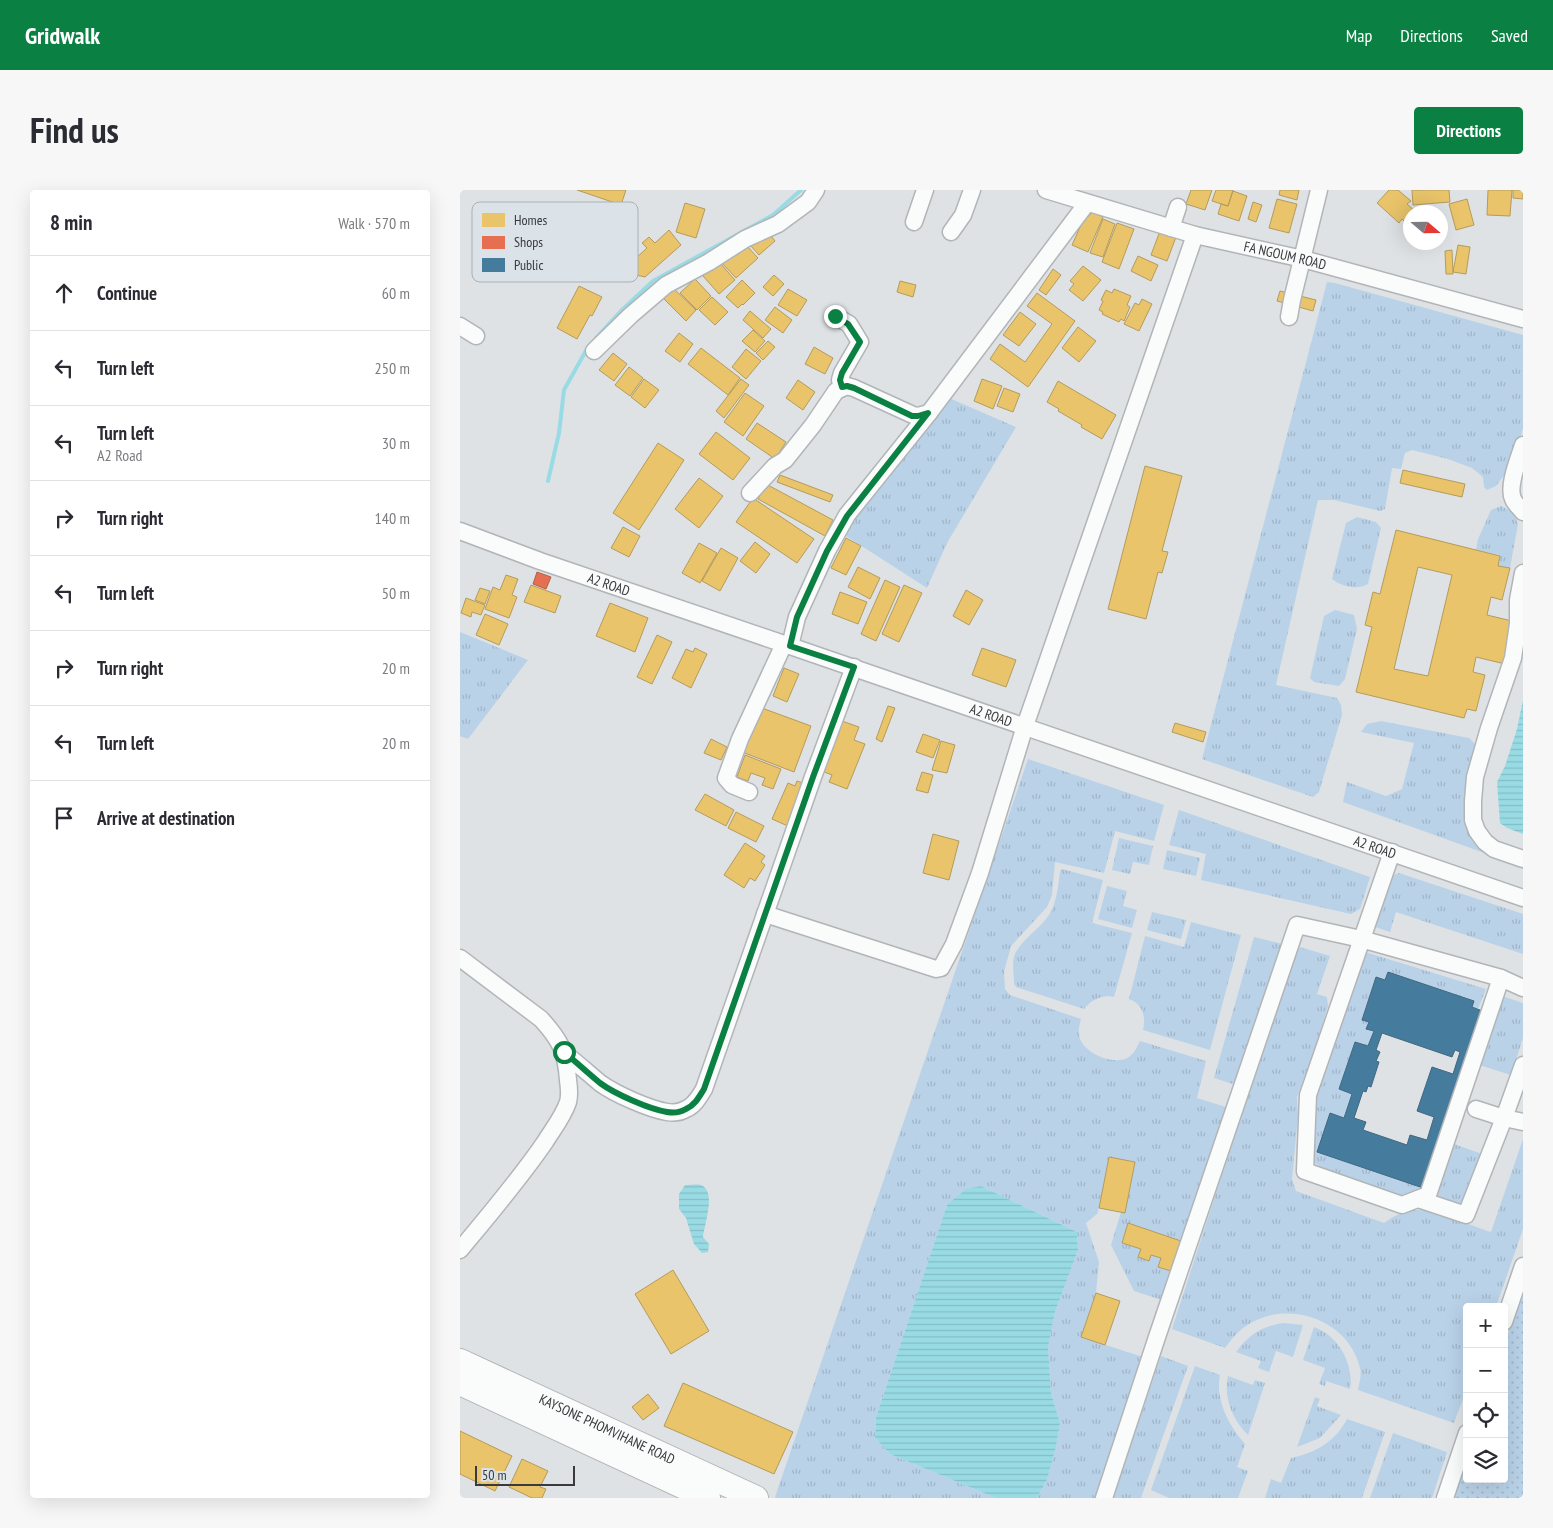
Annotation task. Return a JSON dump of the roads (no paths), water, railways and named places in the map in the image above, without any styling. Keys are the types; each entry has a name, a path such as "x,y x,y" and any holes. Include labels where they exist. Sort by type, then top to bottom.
{"highway":[{"name":"KAYSONE PHOMVIHANE ROAD","path":"460,1361 756,1498"},
{"name":"KAYSONE PHOMVIHANE ROAD","path":"460,1383 685,1493 708,1498"}],"street":[{"path":"594,351 631,314 666,284 710,262 745,239 778,224 808,202 816,190"},
{"path":"914,222 925,190"},
{"path":"952,232 963,215 972,190"},
{"name":"FA NGOUM ROAD","path":"1046,190 1195,235 1303,259 1523,320"},
{"path":"1289,317 1319,190"},
{"path":"749,792 732,785 726,778 740,739 787,645 827,551 847,516 928,413 1087,203"},
{"path":"1171,228 1178,207"},
{"path":"765,914 924,966 936,969 941,968 954,944 980,873 1025,726 1195,235"},
{"path":"835,316 848,324 860,342 842,373 840,380 842,387"},
{"path":"460,326 476,336"},
{"path":"750,493 775,466 785,460 813,425 836,391 842,387 854,388 912,416 928,413"},
{"path":"1523,445 1511,494 1523,512"},
{"name":"A2 ROAD","path":"460,531 540,561 854,667 1523,898"},
{"path":"1523,573 1518,600 1518,624 1513,658 1489,728 1475,777 1473,801 1473,820 1477,831 1485,842 1494,849 1523,859"},
{"path":"460,958 541,1019 550,1029 564,1052 601,1083 615,1092 650,1107 667,1112 686,1110 694,1104 704,1089 813,777 854,667"},
{"path":"1392,852 1308,1095 1304,1171 1402,1205 1428,1195 1501,978"},
{"path":"1104,1498 1297,925 1361,939 1501,978 1523,988"},
{"path":"460,1250 525,1170 561,1117 568,1102 569,1089 564,1052"},
{"path":"1418,1199 1466,1215 1523,1064"},
{"path":"1476,1109 1523,1122"},
{"path":"1508,1310 1523,1266"},
{"path":"1446,1498 1465,1438"}],"waterway":[{"path":"596,338 653,281 773,215 801,190"},
{"path":"548,481 559,433 564,390 588,347"}]}
